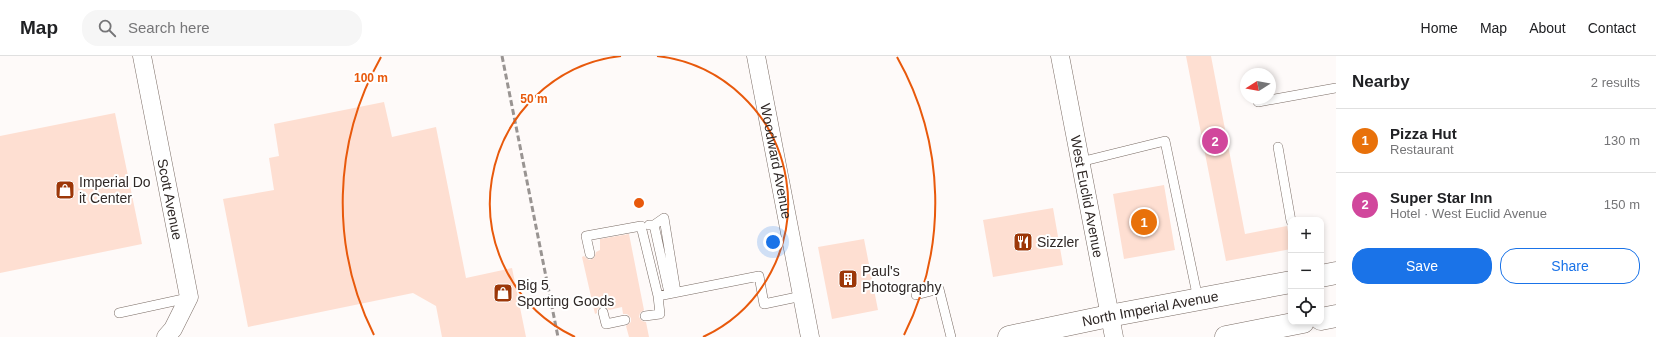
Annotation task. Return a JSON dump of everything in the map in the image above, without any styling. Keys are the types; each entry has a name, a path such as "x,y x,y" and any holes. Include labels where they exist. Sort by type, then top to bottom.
{"highway":[{"path":"1324,275 1336,273"},
{"name":"North Imperial Avenue","path":"1009,337 1109,316 1288,283"},
{"path":"1324,318 1336,316"},
{"path":"1226,337 1288,325"}],"street":[{"name":"Scott Avenue","path":"142,56 189,297"},
{"name":"Woodward Avenue","path":"756,56 810,337"},
{"name":"West Euclid Avenue","path":"1060,56 1114,337"},
{"path":"166,337 174,329 189,297"}],"lane":[{"path":"1276,99 1336,88"},
{"path":"1080,162 1165,141 1198,299"},
{"path":"1278,147 1290,217"},
{"path":"590,254 586,236 654,225 673,293"},
{"path":"641,226 658,296 660,314 645,316"},
{"path":"658,296 759,276 764,304 802,296"},
{"path":"916,295 939,289 951,337"},
{"path":"119,313 189,297"},
{"path":"603,312 606,324 625,320"}],"building":[{"path":"1186,56 1211,56 1245,234 1287,226 1288,250 1226,261"},
{"path":"384,102 392,137 436,127 466,278 512,268 526,337 442,337 436,306 413,293 248,327 223,199 274,190 269,158 279,156 274,124"},
{"name":"Imperial Do it Center","path":"115,113 142,244 0,273 0,136"},
{"path":"1164,185 1175,250 1124,259 1113,194"},
{"name":"Sizzler","path":"1053,208 1063,265 993,277 983,220"},
{"path":"629,234 644,310 640,313 639,317 642,321 646,322 649,337 629,337 626,326 631,322 631,318 627,314 623,314 622,307 609,310 605,306 601,306 595,314 582,257 584,256 589,260 594,258 596,252 600,250 600,239"},
{"name":"Paul's Photography","path":"864,239 878,310 832,319 818,247"}],"railway":[{"path":"502,56 558,337"}],"place":[{"name":"Super Star Inn","path":"1215,141"},
{"name":"Imperial Do it Center","path":"65,190"},
{"name":"Pizza Hut","path":"1144,222"},
{"name":"Sizzler","path":"1023,242"},
{"name":"Paul's Photography","path":"848,279"},
{"name":"Big 5 Sporting Goods","path":"503,293"}]}
